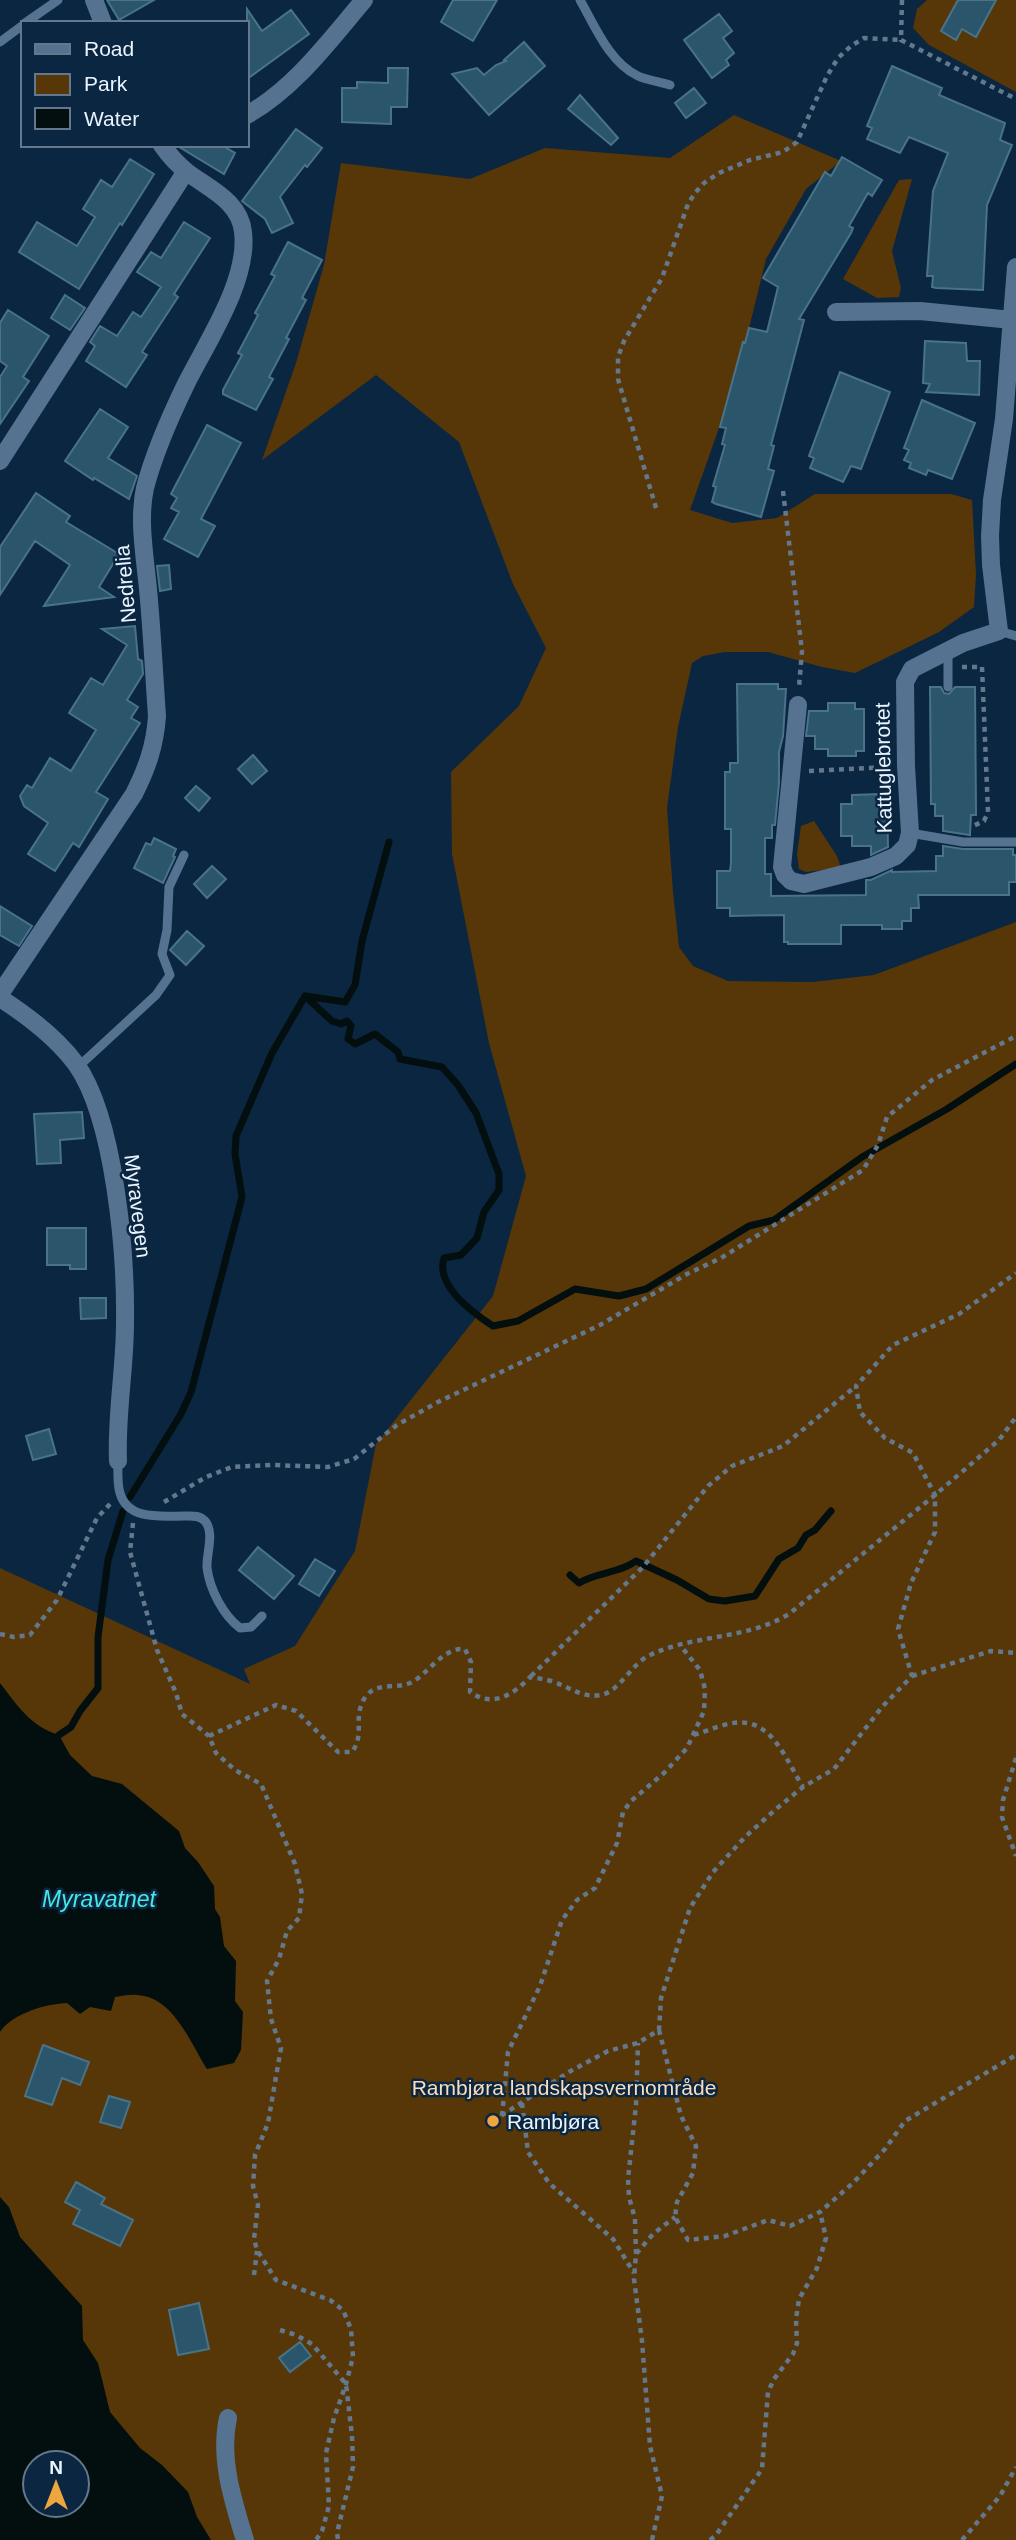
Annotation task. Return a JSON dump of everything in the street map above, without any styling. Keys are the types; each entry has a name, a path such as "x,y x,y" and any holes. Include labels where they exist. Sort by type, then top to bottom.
{"street":[{"path":"94,0 102,21"},
{"path":"248,113 274,98 309,64 364,0"},
{"name":"Nedrelia","path":"0,996 134,794 148,766 156,739 157,716 143,534 145,490 184,387 226,305 243,250 239,214 221,194 186,171 164,147"},
{"path":"0,461 186,171"},
{"name":"Kattuglebrotet","path":"798,705 782,867 785,876 791,881 804,884 871,867 896,856 907,845 910,833 905,766 905,682 912,669 948,651 1008,634 991,565 990,536 992,500 1009,420 1016,267"},
{"path":"836,312 920,311 1012,320"},
{"name":"Myravegen","path":"0,996 38,1025 65,1050 78,1067 89,1090 110,1158 120,1231 125,1322 117,1431 118,1461"},
{"path":"228,2418 224,2438 227,2467 245,2540"}],"lane":[{"path":"28,21 58,0"},
{"path":"580,0 611,53 623,67 639,76 670,85"},
{"path":"0,42 21,26"},
{"path":"948,651 948,687"},
{"path":"910,833 956,841 1016,842"},
{"path":"78,1067 156,995 170,975 162,954 167,930 169,887 184,855"},
{"path":"118,1461 120,1493 125,1504 134,1512 146,1515 199,1516 204,1521 209,1534 207,1568 215,1595 233,1622 240,1628 251,1627 262,1616"}],"path":[{"path":"901,40 902,0"},
{"path":"656,508 618,379 618,357 624,341 662,278 688,204 704,183 719,173 750,160 783,152 797,142 838,58 864,38 901,40 1016,99"},
{"path":"783,491 802,651 798,705"},
{"path":"956,841 958,833 984,821 988,812 982,667 962,667"},
{"path":"792,772 905,766"},
{"path":"146,1515 206,1477 232,1467 328,1467 354,1459 397,1425 438,1402 600,1325 687,1274 721,1258 863,1170 878,1145 887,1117 932,1080 1016,1036"},
{"path":"209,1736 276,1705 296,1711 338,1752 352,1752 359,1743 361,1706 369,1693 385,1685 411,1683 428,1667 457,1648 465,1649 471,1662 470,1692 480,1699 499,1699 518,1690 643,1567 708,1486 732,1466 783,1446 856,1386 893,1345 959,1314 1016,1273"},
{"path":"856,1386 860,1412 885,1438 913,1452 935,1495 935,1532 912,1583 898,1629 912,1676"},
{"path":"530,1677 551,1681 584,1696 605,1695 636,1663 651,1654 772,1625 935,1495 999,1440 1016,1417"},
{"path":"0,1634 14,1637 30,1635 57,1600 97,1518 120,1493"},
{"path":"134,1512 130,1552 157,1650 182,1714 209,1736 216,1753 235,1770 261,1784 295,1864 303,1894 299,1918 287,1931 279,1959 267,1980 271,2019 281,2048 268,2123 255,2155 253,2186 258,2205 254,2239 257,2250 276,2280 330,2300 343,2310 351,2329 353,2357 326,2453 329,2506 323,2531 316,2540"},
{"path":"502,2116 508,2052 540,1986 562,1920 577,1900 595,1888 617,1843 623,1812 631,1801 687,1748 704,1711 705,1689 700,1670 680,1645"},
{"path":"1016,1653 991,1651 912,1676 882,1707 834,1769 803,1787 745,1837 713,1872 690,1908 661,1998 659,2030 681,2116 696,2146 693,2173 677,2202 675,2217 688,2240 725,2236 768,2220 790,2226 820,2212 853,2183 885,2149 905,2121 1016,2055"},
{"path":"693,1735 724,1725 746,1722 762,1728 773,1739 803,1787"},
{"path":"1016,1758 1003,1800 1002,1817 1016,1856"},
{"path":"494,2121 569,2072 608,2051 638,2043 659,2030"},
{"path":"638,2043 636,2105 628,2179 629,2197 635,2218 634,2274 650,2446 662,2496 652,2540"},
{"path":"522,2103 528,2152 549,2183 613,2239 634,2274"},
{"path":"710,2540 762,2469 768,2392 774,2379 793,2354 797,2343 796,2319 799,2300 817,2268 826,2238 820,2212"},
{"path":"636,2254 653,2234 675,2217"},
{"path":"254,2275 257,2250"},
{"path":"280,2330 312,2344 346,2384 353,2467 337,2533 338,2540"},
{"path":"962,2540 1000,2496 1016,2467"}],"green space":[{"path":"927,0 1016,0 1016,92 929,45 913,28 917,9"},
{"name":"Rambjøra landskapsvernområde","path":"734,115 841,161 806,189 766,259 737,377 690,510 732,523 777,518 815,494 951,494 972,500 976,574 974,607 939,632 855,673 768,652 725,652 703,656 692,663 678,727 667,808 679,947 693,966 728,981 813,982 874,975 1016,922 1016,2540 0,2540 0,1568 250,1684 244,1669 295,1646 355,1551 376,1444 493,1296 526,1176 489,1043 452,854 451,772 519,706 546,648 513,584 459,442 376,375 262,460 296,363 324,265 341,163 470,179 545,148 670,158"},
{"path":"912,179 892,251 901,288 899,297 877,298 843,279 899,180"},
{"path":"814,821 837,856 841,868 806,872 799,869 797,854 801,826"}],"water":[{"name":"Myravatnet","path":"0,1683 33,1721 59,1735 70,1755 92,1776 122,1784 179,1831 185,1848 214,1886 215,1909 220,1917 224,1946 236,1961 235,2001 243,2012 241,2050 234,2063 207,2069 171,2012 150,1998 137,1995 115,1997 111,2011 90,2007 80,2014 67,2003 50,2005 21,2015 0,2032"},
{"path":"0,2197 9,2207 20,2237 82,2306 83,2340 98,2363 110,2412 140,2448 162,2465 188,2492 197,2517 211,2540 0,2540"}],"building":[{"path":"107,0 154,0 119,20"},
{"path":"453,0 497,0 473,41 441,22"},
{"path":"958,0 996,0 976,37 962,29 956,40 941,31"},
{"path":"247,9 262,31 291,10 309,34 248,78"},
{"path":"719,14 732,31 723,38 734,53 726,60 729,65 712,78 684,40"},
{"path":"524,42 545,66 489,115 452,74 477,68 484,75 506,61 504,60"},
{"path":"892,66 942,88 939,95 1005,123 1000,140 1012,145 987,205 983,290 932,287 933,276 927,276 933,191 948,153 909,137 900,153 867,139 872,128 867,126"},
{"path":"388,68 408,68 407,107 391,107 391,124 342,122 342,88 357,88 357,82 388,83"},
{"path":"694,88 706,103 686,118 675,103"},
{"path":"580,95 618,138 611,145 568,109"},
{"path":"296,129 322,148 280,197 293,223 272,233 265,219 242,201"},
{"path":"179,147 224,147 235,153 224,174"},
{"path":"842,157 882,180 872,196 868,193 849,226 853,228 851,233 799,319 804,320 771,445 774,446 768,469 774,471 761,517 716,504 712,502 716,487 713,486 725,445 722,444 726,428 720,427 743,342 745,343 749,328 767,332 778,287 763,278 825,172 831,176"},
{"path":"130,159 154,174 79,289 19,252 37,222 77,246 95,217 83,209 101,180 112,187"},
{"path":"184,222 210,238 174,294 178,297 142,352 147,355 126,387 86,361 95,346 90,342 100,326 117,336 133,312 141,317 161,287 137,272 151,252 161,258"},
{"path":"288,242 322,260 302,298 306,300 286,338 289,339 269,377 273,379 256,410 223,394 223,390 242,355 238,353 258,315 255,313 275,276 271,274"},
{"path":"65,295 85,308 70,330 51,318"},
{"path":"8,310 49,336 23,377 29,381 0,424 0,377 7,366 0,361 0,323"},
{"path":"925,341 966,343 967,361 980,361 979,395 926,392 930,384 923,383"},
{"path":"840,372 890,392 861,469 851,466 843,482 810,468 814,458 809,456"},
{"path":"922,400 975,423 952,479 928,470 926,475 909,468 911,463 904,460 909,450 904,448"},
{"path":"100,409 128,427 108,458 137,476 129,499 65,461"},
{"path":"207,425 241,443 201,519 215,526 198,557 164,539 179,512 171,508 177,498 171,494"},
{"path":"36,493 70,516 66,522 119,554 99,587 114,597 44,606 70,565 35,541 0,595 0,547"},
{"path":"169,565 171,589 160,591 157,566"},
{"path":"135,626 138,659 142,661 143,674 127,700 138,707 131,718 140,723 96,792 108,799 79,847 73,843 55,871 28,854 48,823 24,806 20,796 27,785 32,788 50,758 71,771 96,730 69,713 91,678 103,685 127,645 102,629"},
{"path":"737,684 778,684 778,689 786,689 775,825 772,825 772,838 765,838 765,874 771,874 771,896 866,895 866,880 892,870 936,871 936,856 943,856 943,846 963,849 1013,849 1013,855 1016,855 1016,882 1009,882 1009,895 918,895 919,908 911,908 911,921 902,921 902,929 882,929 882,925 841,925 841,944 788,944 784,942 784,915 730,916 730,908 717,908 717,871 730,871 731,863 731,829 725,829 725,772 730,772 730,763 738,763"},
{"path":"930,687 941,687 944,693 949,694 955,687 975,687 976,815 971,815 970,835 943,831 943,816 935,816 935,804 931,804"},
{"path":"828,703 855,703 855,709 864,709 864,751 856,751 856,756 828,756 828,749 815,749 815,736 806,736 809,711 828,711"},
{"path":"253,755 267,771 252,784 238,769"},
{"path":"196,786 210,798 199,811 185,798"},
{"path":"880,794 880,799 887,799 888,847 871,855 871,846 852,846 852,836 841,836 841,804 852,804 852,795"},
{"path":"154,838 176,849 163,883 134,868 146,843 151,845"},
{"path":"212,866 226,879 207,898 194,884"},
{"path":"0,906 32,926 19,946 0,935"},
{"path":"187,931 204,946 186,965 170,950"},
{"path":"82,1112 84,1138 60,1140 61,1163 37,1164 34,1114"},
{"path":"47,1228 86,1228 86,1269 70,1269 70,1265 47,1265"},
{"path":"80,1298 106,1298 106,1318 81,1319"},
{"path":"49,1429 56,1454 33,1460 26,1436"},
{"path":"258,1547 294,1576 274,1599 239,1570"},
{"path":"315,1559 335,1571 319,1596 299,1584"},
{"path":"43,2045 89,2062 80,2085 62,2078 52,2105 25,2096"},
{"path":"109,2096 130,2102 121,2128 100,2122"},
{"path":"76,2182 105,2198 101,2204 133,2220 120,2246 73,2224 80,2210 65,2202"},
{"path":"199,2303 209,2349 178,2355 169,2310"},
{"path":"300,2342 311,2356 290,2372 279,2358"}],"waterway":[{"path":"306,996 345,1002 355,985 362,941 389,842"},
{"path":"130,1497 181,1414 191,1392 242,1197 235,1154 236,1136 272,1053 305,996 332,1021 341,1024 347,1021 351,1026 348,1039 355,1044 375,1034 398,1052 400,1059 442,1067 458,1085 476,1113 499,1174 499,1190 484,1212 477,1238 461,1255 444,1258 443,1268 445,1279 458,1298 493,1326 518,1321 575,1289 619,1296 646,1289 749,1226 774,1220 862,1157 947,1109 1016,1064"},
{"path":"59,1735 71,1727 98,1688 98,1637 108,1560 123,1511"},
{"path":"570,1575 579,1583 636,1561 709,1599 725,1601 755,1596 779,1559 798,1548 806,1535 815,1530 831,1511"}],"place":[{"name":"Rambjøra","path":"493,2121"}]}
